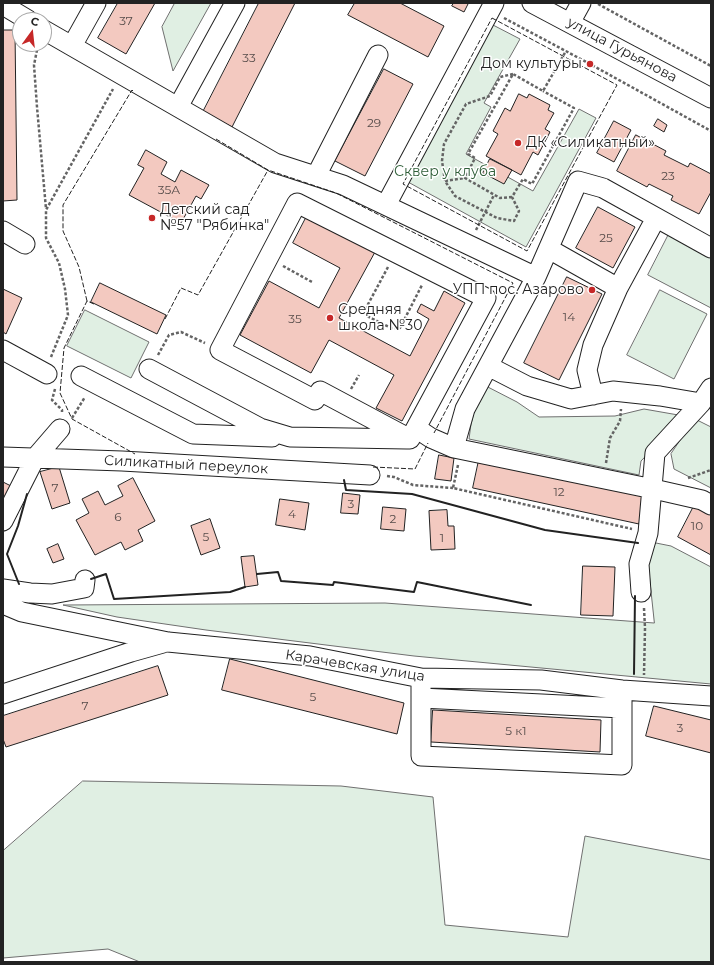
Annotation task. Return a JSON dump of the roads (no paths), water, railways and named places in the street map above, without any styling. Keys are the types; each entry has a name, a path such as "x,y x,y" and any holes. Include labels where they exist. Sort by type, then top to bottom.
{"street":[{"path":"72,46 96,3"},
{"path":"178,107 235,3"},
{"name":"улица Гурьянова","path":"532,3 711,98"},
{"path":"570,23 581,3"},
{"path":"3,5 15,12"},
{"path":"386,205 491,7"},
{"path":"52,35 275,163 343,185 536,277"},
{"path":"316,176 378,55"},
{"path":"458,449 466,409 536,277 578,181 603,188 711,248"},
{"path":"413,433 486,298 297,203 220,350 315,400 320,391 413,433 431,438 458,449 702,500 711,505"},
{"path":"593,395 587,370 593,345 618,288 656,218"},
{"path":"3,231 25,244"},
{"path":"549,249 618,288"},
{"path":"3,350 47,374"},
{"path":"488,366 527,386 571,399 614,392 660,396 706,396"},
{"path":"149,369 260,428 290,437"},
{"path":"88,380 193,434 290,437 413,433"},
{"path":"641,592 639,564 648,533 655,453 706,396"},
{"path":"3,520 36,458 60,430"},
{"name":"Силикатный переулок","path":"3,457 122,461 370,475"},
{"path":"3,589 30,593 52,594 84,588 85,580"},
{"name":"Карачевская улица","path":"3,604 22,612 168,642 310,656 421,678 541,680 622,690 711,696"},
{"path":"3,694 131,652 168,642"},
{"path":"421,678 421,756 622,764 622,690"},
{"path":"690,694 711,700"},
{"path":"421,698 622,708"}],"place":[{"name":"Дом культуры","path":"590,64"},
{"name":"ДК «Силикатный»","path":"518,143"},
{"name":"Детский сад №57 \"Рябинка\"","path":"152,218"},
{"name":"УПП пос. Азарово","path":"592,290"},
{"name":"Средняя школа №30","path":"330,318"}],"park label":[{"name":"Сквер у клуба","path":"445,172"}]}
